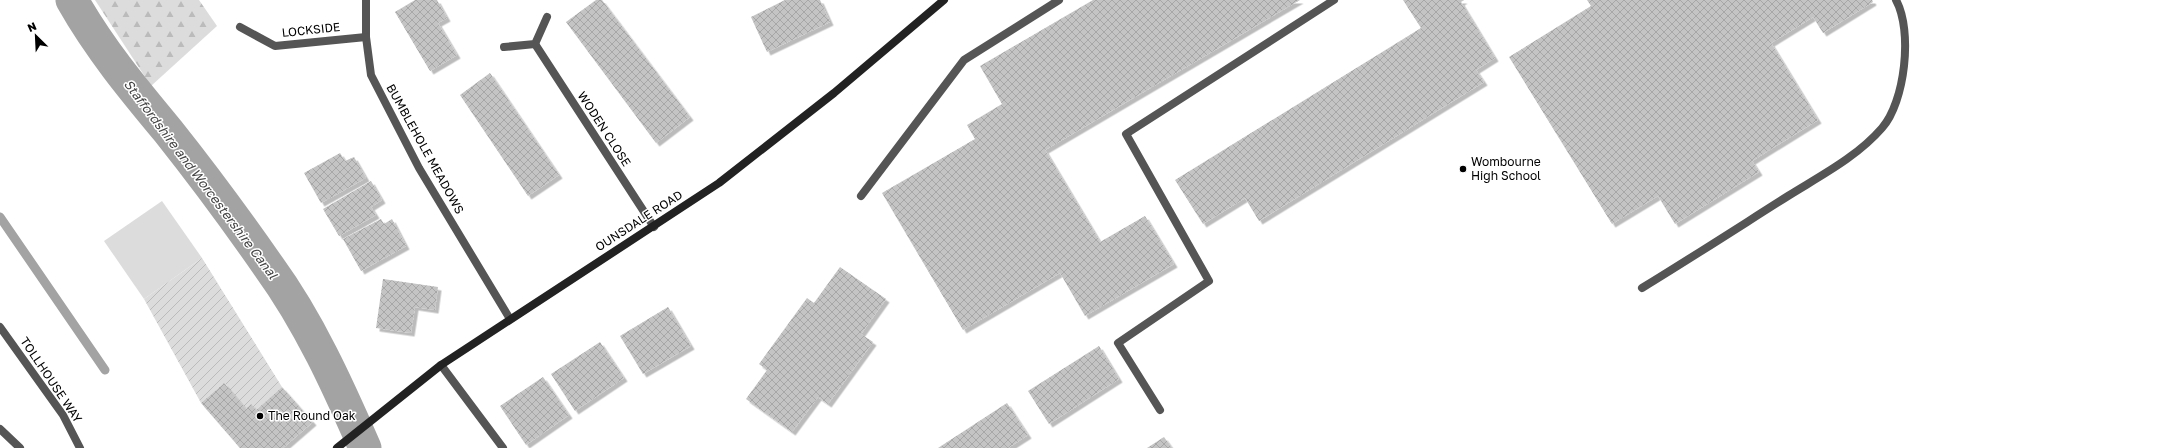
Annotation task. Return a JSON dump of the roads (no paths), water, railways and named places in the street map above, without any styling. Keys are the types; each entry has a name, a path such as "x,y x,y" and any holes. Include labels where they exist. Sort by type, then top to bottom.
{"street":[{"name":"BUMBLEHOLE MEADOWS","path":"366,0 366,36 371,74 419,168 510,319"},
{"name":"OUNSDALE ROAD","path":"337,448 441,365 654,227 719,183 834,93 944,0"},
{"path":"861,196 964,60 1059,0"},
{"path":"1160,410 1118,343 1210,281 1126,134 1334,0"},
{"path":"1642,288 1860,149 1883,127 1894,106 1900,88 1905,51 1902,19 1896,0"},
{"path":"504,47 535,44 547,17"},
{"name":"LOCKSIDE","path":"240,27 275,46 366,36"},
{"name":"WODEN CLOSE","path":"535,44 654,227"},
{"name":"TOLLHOUSE WAY","path":"0,327 63,415 80,448"},
{"path":"441,365 503,448"},
{"path":"0,429 20,448"}],"waterway":[{"name":"Staffordshire and Worcestershire Canal","path":"72,0 93,35 129,84 207,181 284,288 322,355 365,448"},
{"path":"0,217 105,370"}],"place":[{"name":"Wombourne High School","path":"1463,169"},
{"name":"The Round Oak","path":"260,416"}]}
